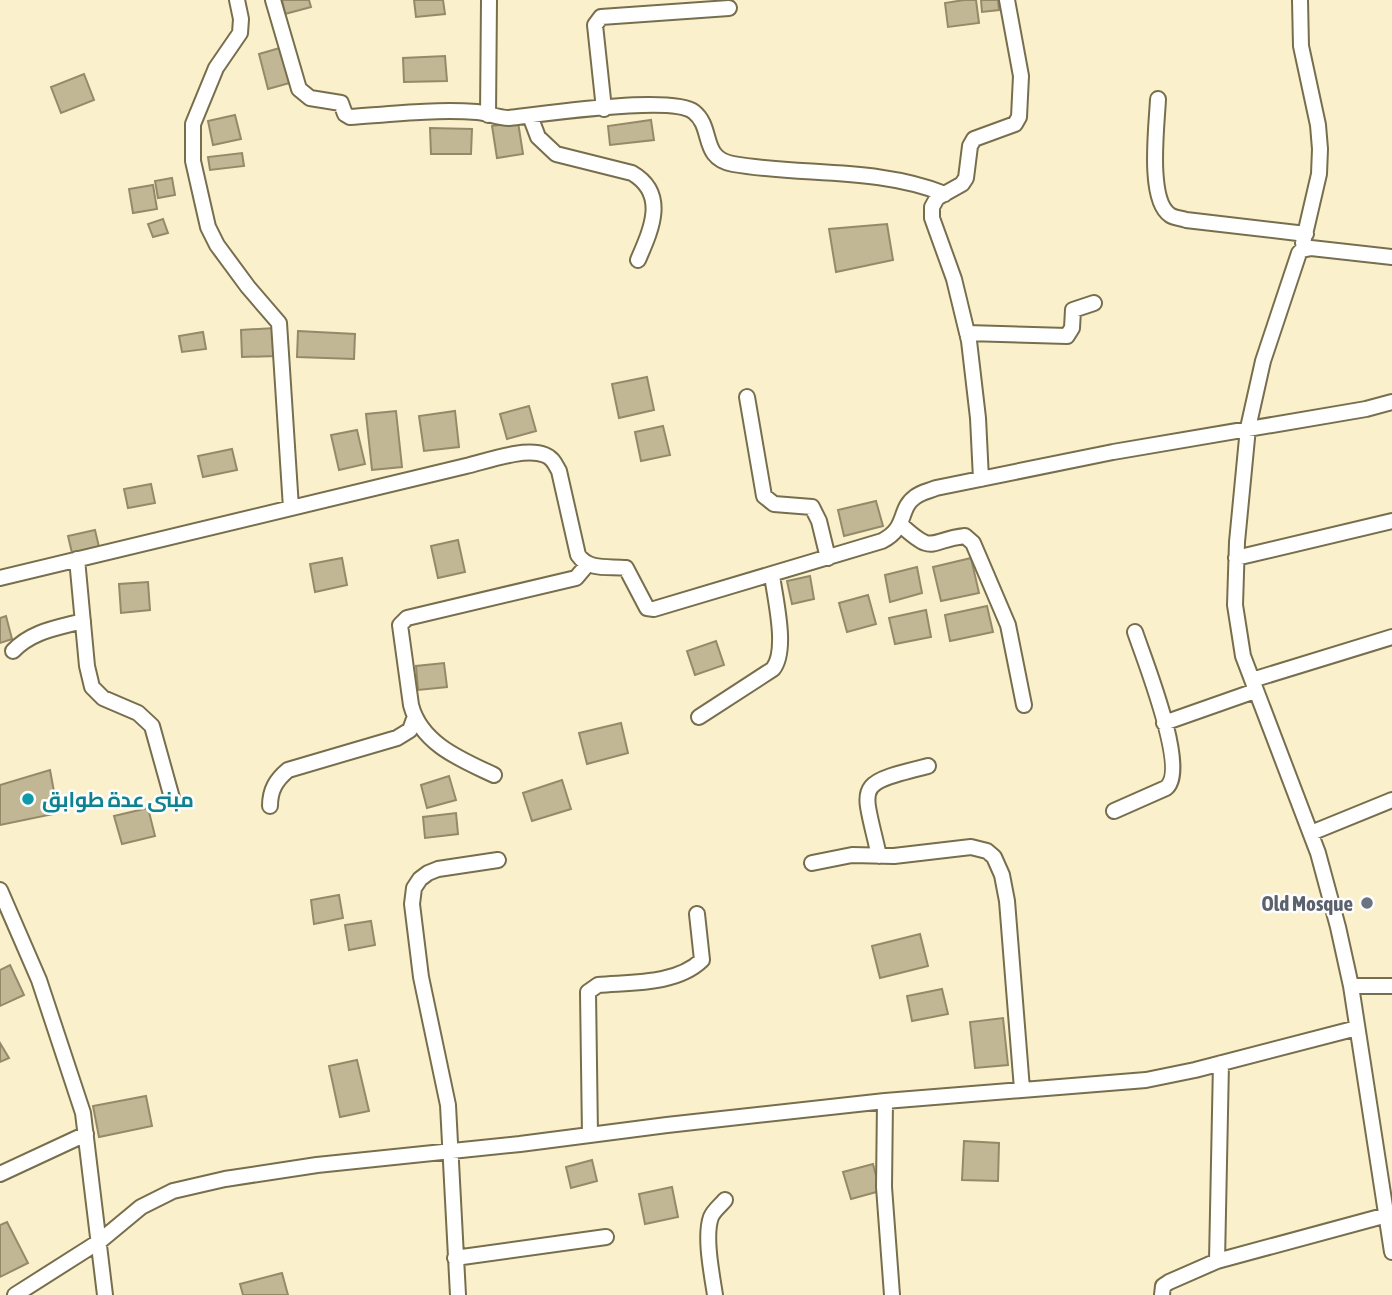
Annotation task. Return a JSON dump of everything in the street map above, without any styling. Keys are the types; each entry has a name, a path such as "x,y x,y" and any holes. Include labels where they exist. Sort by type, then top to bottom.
{"street":[{"path":"237,0 241,19 240,33 216,68 193,124 192,160 208,227 217,245 279,323 291,508"},
{"path":"273,0 299,89 307,97 341,103 345,114 350,117 481,112 488,116 509,118 662,104 692,110 699,117 713,153 726,162 790,171 892,178 944,194"},
{"path":"488,116 489,0"},
{"path":"981,480 974,373 967,333 954,279 932,218 934,202 962,184 966,178 970,146 974,138 1015,124 1019,117 1021,76 1007,0"},
{"path":"1300,0 1301,46 1315,112 1320,149 1319,174 1302,250 1293,268 1263,361 1248,428 1236,558 1236,605 1243,656 1325,876 1351,986 1392,1252"},
{"path":"604,109 595,25 601,17 729,8"},
{"path":"1158,99 1155,181 1166,212 1171,216 1186,219 1306,234"},
{"path":"530,116 538,137 556,154 632,173 647,185 653,203 654,218 638,260"},
{"path":"1302,250 1349,250 1392,257"},
{"path":"967,333 1066,336 1072,328 1073,310 1094,303"},
{"path":"747,397 764,496 774,504 812,507 817,513 828,558"},
{"path":"0,578 525,452 553,460 559,471 579,555 587,565 626,568 647,608 653,609 882,541 893,536 901,525 910,502 921,493 1113,452 1366,409 1392,402"},
{"path":"1236,558 1392,521"},
{"path":"901,525 923,543 934,544 965,536 974,543 1008,625 1024,705"},
{"path":"77,559 87,666 92,687 103,698 138,713 152,726 172,798"},
{"path":"494,775 445,751 415,716 400,633 402,621 576,579 587,565"},
{"path":"699,717 773,669 778,663 780,646 772,575"},
{"path":"13,651 25,639 41,632 83,621"},
{"path":"1114,811 1170,784 1174,769 1164,723 1135,632"},
{"path":"1164,723 1253,686 1392,637"},
{"path":"270,806 272,789 279,777 288,770 397,738 410,730 415,716"},
{"path":"879,856 866,798 871,785 886,776 928,766"},
{"path":"1311,833 1392,800"},
{"path":"812,863 852,855 894,856 971,847 987,851 999,865 1007,901 1021,1089"},
{"path":"458,1295 448,1105 416,940 412,904 414,888 420,879 438,870 498,860"},
{"path":"0,890 39,980 83,1113 105,1295"},
{"path":"590,1135 588,992 598,985 676,975 695,966 702,960 697,914"},
{"path":"1351,986 1392,986"},
{"path":"15,1295 100,1241 141,1206 191,1186 304,1166 450,1152 885,1101 1146,1080 1357,1028"},
{"path":"1217,1261 1221,1063"},
{"path":"885,1101 884,1187 892,1295"},
{"path":"0,1174 86,1134"},
{"path":"715,1295 709,1242 710,1221 715,1210 726,1200"},
{"path":"1162,1295 1163,1286 1169,1282 1217,1261 1389,1221"},
{"path":"455,1258 606,1237"}],"building":[{"path":"282,0 309,0 311,7 285,14"},
{"path":"414,0 443,0 445,14 416,17"},
{"path":"976,0 979,23 948,27 945,3"},
{"path":"981,0 998,0 999,10 982,12"},
{"path":"283,47 293,82 268,89 259,54"},
{"path":"445,56 447,81 404,82 403,58"},
{"path":"84,74 94,100 61,113 51,87"},
{"path":"235,115 241,139 213,145 208,121"},
{"path":"651,120 654,140 610,145 608,126"},
{"path":"518,122 523,154 497,158 492,126"},
{"path":"430,128 472,129 471,154 431,154"},
{"path":"242,153 244,166 210,170 208,157"},
{"path":"172,178 175,195 158,198 155,181"},
{"path":"153,185 157,209 133,213 129,189"},
{"path":"163,219 168,233 153,237 148,224"},
{"path":"887,224 893,260 836,272 829,229"},
{"path":"275,328 276,356 242,357 241,330"},
{"path":"298,331 355,334 354,359 297,357"},
{"path":"203,332 206,349 182,352 179,336"},
{"path":"647,377 654,410 619,418 612,384"},
{"path":"529,406 536,431 507,439 500,414"},
{"path":"396,411 402,467 372,470 366,414"},
{"path":"455,411 459,447 424,451 419,416"},
{"path":"663,426 670,455 641,461 635,432"},
{"path":"357,430 365,464 339,470 331,435"},
{"path":"232,449 237,470 203,477 198,456"},
{"path":"151,484 155,503 128,508 124,489"},
{"path":"876,501 883,526 844,536 838,510"},
{"path":"95,530 99,547 72,553 68,536"},
{"path":"458,540 465,572 438,578 431,546"},
{"path":"342,558 347,585 315,592 310,564"},
{"path":"971,558 979,593 941,601 933,567"},
{"path":"917,567 922,593 890,602 885,575"},
{"path":"810,576 814,599 792,604 787,581"},
{"path":"148,582 150,610 121,613 119,584"},
{"path":"868,595 876,624 847,632 839,603"},
{"path":"987,606 993,632 950,641 945,615"},
{"path":"926,610 931,637 895,644 889,618"},
{"path":"6,616 12,639 0,643 0,618"},
{"path":"716,641 724,665 695,675 687,651"},
{"path":"444,663 447,687 418,690 416,666"},
{"path":"621,723 628,753 587,764 579,733"},
{"name":"مبنى عدة طوابق","path":"50,770 58,813 0,825 0,785"},
{"path":"449,776 456,800 427,808 421,785"},
{"path":"562,780 571,809 532,821 523,793"},
{"path":"148,808 155,836 122,844 114,816"},
{"path":"456,813 458,834 425,838 423,817"},
{"path":"339,895 343,918 314,924 311,900"},
{"path":"371,921 375,945 349,950 345,925"},
{"path":"920,934 928,966 880,978 872,946"},
{"path":"10,965 24,995 0,1006 0,970"},
{"path":"942,989 948,1014 912,1021 907,996"},
{"path":"1003,1018 1008,1065 975,1068 970,1022"},
{"path":"0,1043 9,1058 0,1062"},
{"path":"357,1060 369,1111 340,1117 329,1066"},
{"path":"146,1096 152,1126 99,1137 93,1106"},
{"path":"964,1141 999,1143 998,1181 962,1180"},
{"path":"592,1160 597,1181 571,1188 566,1167"},
{"path":"873,1164 880,1191 851,1199 843,1172"},
{"path":"672,1187 678,1217 645,1224 639,1194"},
{"path":"7,1222 28,1263 0,1277 0,1225"},
{"path":"282,1273 288,1295 243,1295 240,1284"}],"place":[{"name":"مبنى عدة طوابق","path":"28,799"},
{"name":"Old Mosque","path":"1367,903"}]}
